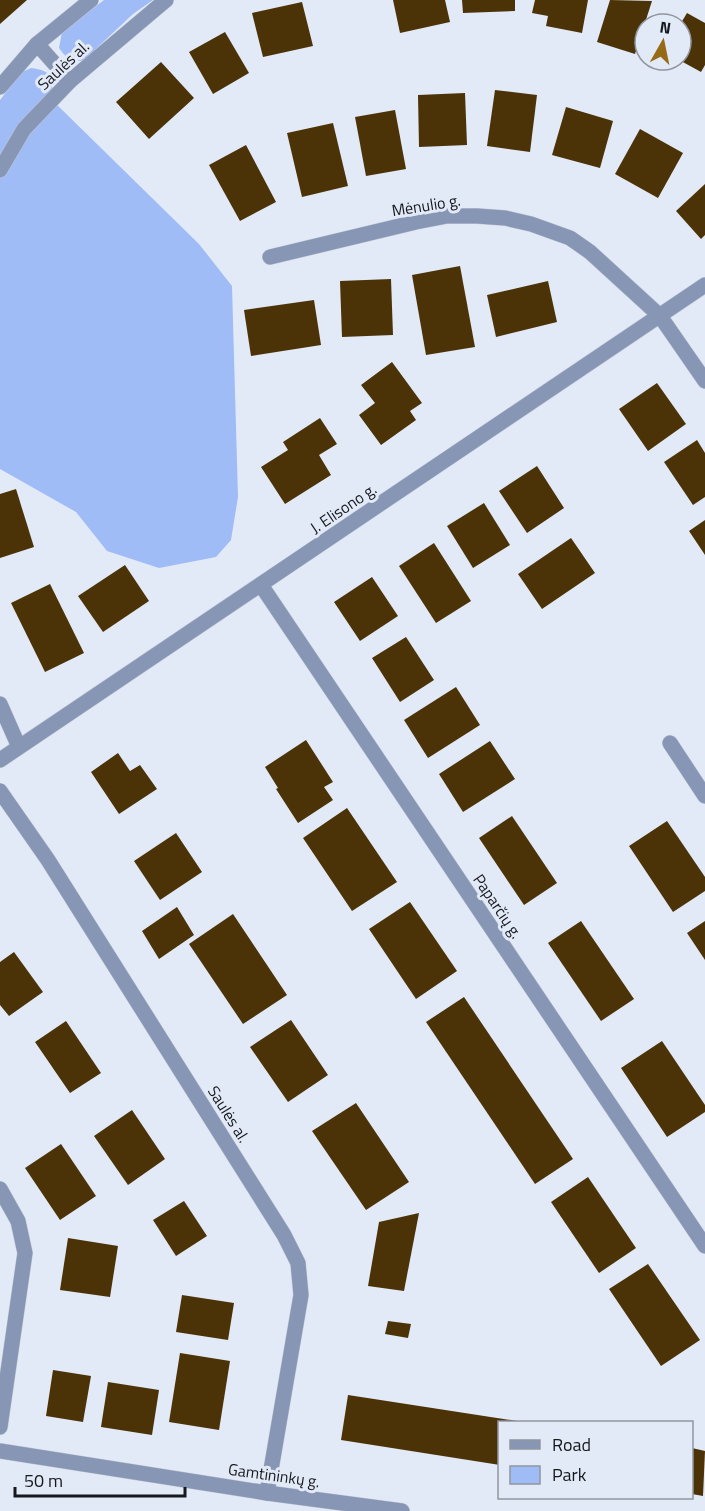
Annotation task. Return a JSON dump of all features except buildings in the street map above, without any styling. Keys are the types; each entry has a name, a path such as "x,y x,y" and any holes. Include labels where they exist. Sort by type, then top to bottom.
{"street":[{"name":"Saulės al.","path":"0,87 37,44 91,0"},
{"name":"Saulės al.","path":"0,170 24,129 70,81 166,0"},
{"path":"37,44 70,81"},
{"name":"Mėnulio g.","path":"270,257 447,216 505,218 552,230 570,238 590,252 660,316 705,381"},
{"name":"J. Elisono g.","path":"0,760 705,285"},
{"name":"Paparčių g.","path":"261,585 705,1246"},
{"path":"0,704 19,747"},
{"path":"670,743 705,796"},
{"name":"Saulės al.","path":"0,791 61,881 284,1235 298,1263 301,1295 267,1493"},
{"path":"0,1189 18,1221 25,1253 0,1427"},
{"name":"Gamtininkų g.","path":"0,1451 267,1493 402,1511"}],"green space":[{"path":"104,0 153,0 133,14 84,60 70,59 59,48 62,32"},
{"path":"31,68 44,71 51,77 52,86 49,98 0,160 0,100 22,72"},
{"path":"52,100 199,244 232,286 238,497 231,540 216,557 159,568 107,551 76,512 0,469 0,170"}]}
